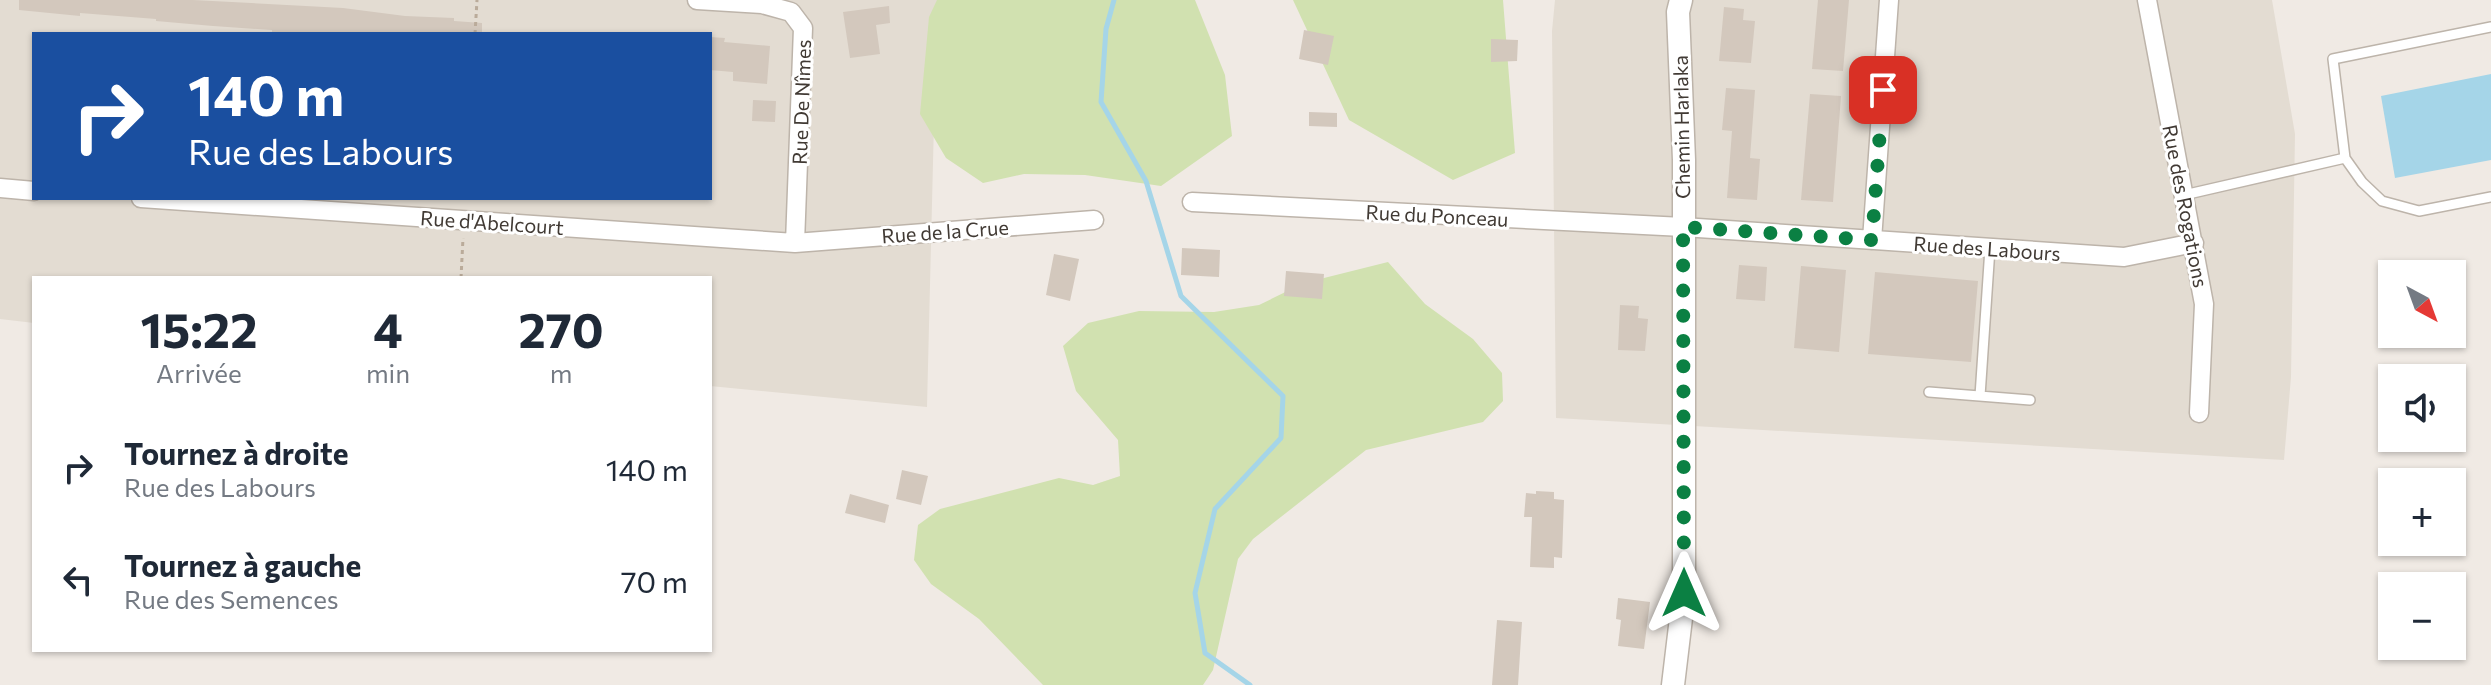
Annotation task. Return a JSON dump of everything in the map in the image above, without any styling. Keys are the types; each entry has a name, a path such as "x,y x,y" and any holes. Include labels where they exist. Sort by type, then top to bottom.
{"street":[{"name":"Rue De Nîmes","path":"697,0 762,4 791,12 803,28 795,243"},
{"name":"Chemin Harlaka","path":"1673,685 1684,593 1684,160 1678,12 1681,0"},
{"path":"1872,240 1889,0"},
{"name":"Rue des Rogations","path":"2147,0 2204,304 2199,413"},
{"path":"0,188 32,191"},
{"name":"Rue d'Abelcourt","path":"170,200 795,243"},
{"name":"Rue du Ponceau","path":"1192,202 1683,227"},
{"name":"Rue de la Crue","path":"795,243 1094,220"},
{"name":"Rue des Labours","path":"1683,227 2124,257 2194,243"}],"lane":[{"path":"2491,27 2333,59 2345,158 2362,182 2382,201 2419,211 2491,197"},
{"path":"2184,195 2345,158"},
{"path":"1980,396 1990,248"},
{"path":"1929,392 2030,400"}],"path":[{"path":"475,32 477,0"}],"shaded area":[{"path":"0,0 937,0 927,407 712,386 712,276 32,276 32,323 0,319"},
{"path":"1555,0 2272,0 2295,134 2291,377 2284,460 1556,418 1552,31"}],"green space":[{"path":"937,0 1195,0 1225,75 1232,136 1161,186 1085,175 1024,174 983,183 946,158 920,114 929,17"},
{"path":"1293,0 1503,0 1515,153 1453,180 1349,120"},
{"path":"1388,262 1425,304 1473,339 1502,373 1503,401 1483,422 1366,450 1253,539 1238,559 1213,670 1203,685 1043,685 979,619 931,584 914,560 918,525 940,509 1059,478 1093,485 1120,476 1118,440 1076,391 1063,346 1088,323 1139,311 1214,312 1259,305 1304,283"}],"water":[{"path":"2491,74 2491,160 2395,178 2381,96"}],"building":[{"path":"19,0 193,0 454,18 454,21 482,23 482,32 272,32 156,19 19,10"},
{"path":"1818,0 1849,0 1843,71 1812,69"},
{"path":"889,6 890,23 876,25 880,54 850,58 843,12"},
{"path":"1724,7 1744,9 1743,20 1755,21 1751,63 1719,61"},
{"path":"1304,30 1334,36 1328,65 1299,59"},
{"path":"712,37 725,38 724,42 770,46 767,84 733,81 733,72 712,70"},
{"path":"1491,39 1518,40 1517,61 1491,62"},
{"path":"1726,88 1755,90 1750,158 1760,159 1757,200 1727,198 1732,131 1722,130"},
{"path":"1810,94 1841,96 1833,202 1801,200"},
{"path":"753,100 776,101 775,122 752,121"},
{"path":"1309,112 1337,113 1337,127 1309,126"},
{"path":"1182,248 1220,250 1219,277 1181,275"},
{"path":"1054,254 1079,259 1070,301 1046,295"},
{"path":"1739,265 1767,267 1765,301 1736,299"},
{"path":"1801,266 1846,270 1839,352 1794,348"},
{"path":"1286,271 1324,274 1322,299 1284,296"},
{"path":"1875,272 1978,281 1971,362 1868,354"},
{"path":"1620,305 1639,306 1638,318 1648,319 1645,351 1618,350"},
{"path":"902,470 928,476 921,505 896,499"},
{"path":"1536,491 1554,492 1554,499 1564,500 1562,558 1554,557 1554,568 1530,567 1532,517 1524,517 1526,493 1536,494"},
{"path":"850,494 889,505 885,523 845,513"},
{"path":"1618,598 1650,602 1644,649 1618,646 1621,620 1616,619"},
{"path":"1497,620 1522,622 1518,685 1492,685"}],"waterway":[{"path":"1114,0 1106,29 1101,102 1146,181 1181,296 1283,396 1281,438 1215,509 1195,593 1205,653 1250,685"}],"route":[{"path":"1684,593 1683,227 1872,240 1883,90"}]}
